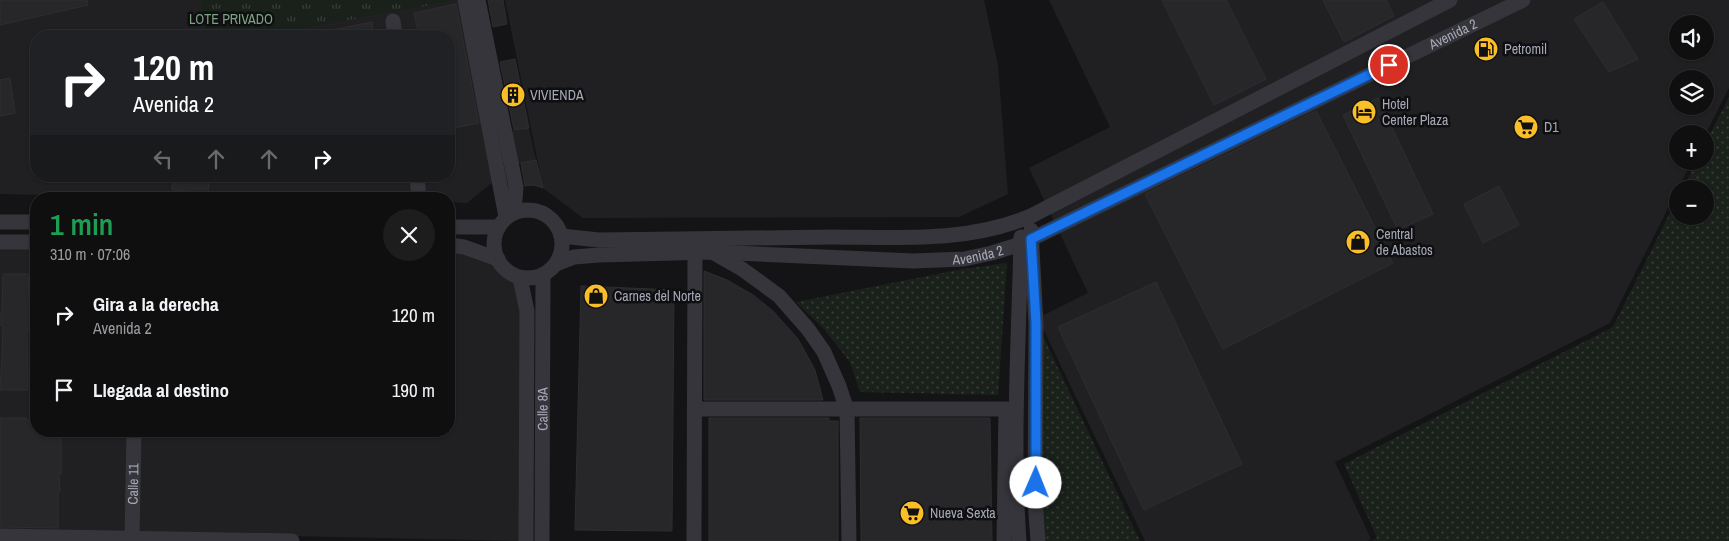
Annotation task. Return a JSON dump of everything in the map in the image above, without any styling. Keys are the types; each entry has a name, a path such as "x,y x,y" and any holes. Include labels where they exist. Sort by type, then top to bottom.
{"street":[{"path":"465,0 506,219"},
{"path":"455,226 506,219 526,210 538,211 548,216 556,225 561,236 562,246 560,255 556,264 543,275 536,278 520,278 503,268 494,249 494,237 506,219 516,186 478,0"},
{"name":"Avenida 2","path":"561,236 599,240 956,236 988,230 1026,218 1450,0"},
{"name":"Avenida 2","path":"556,264 574,257 695,252 913,261 964,259 992,253 1026,242 1523,0"},
{"path":"393,21 394,30"},
{"path":"1019,541 1016,502 1015,423 1026,218"},
{"path":"0,222 30,222"},
{"path":"0,242 30,242"},
{"path":"1026,242 1036,323 1035,501 1038,541"},
{"path":"455,246 498,259"},
{"path":"694,541 695,252"},
{"path":"711,252 742,269 779,296 808,329 824,352 840,386 846,410 849,541"},
{"name":"Calle 8A","path":"542,541 543,275"},
{"name":"Calle 8A","path":"520,278 527,311 526,541"},
{"path":"695,409 1006,409 1004,541"},
{"name":"Calle 11","path":"132,538 134,437"},
{"path":"0,536 59,539 132,538 292,541"}],"shaded area":[{"path":"0,0 460,0 493,182 467,203 455,202 455,192 30,192 30,195 0,194"},
{"path":"505,0 984,0 998,65 1008,194 959,217 583,218 543,188"},
{"name":"Central de Abastos","path":"1049,0 1729,0 1729,88 1710,125 1669,125 1669,170 1687,170 1682,180 1669,180 1669,206 1610,323 1335,462 1371,539 1367,541 1145,541 1038,318 1088,293 1029,168 1110,127"},
{"path":"529,128 536,160 515,165 508,131"},
{"path":"0,243 30,244 30,437 455,437 455,251 502,266 515,285 522,312 521,541 0,530"}],"green space":[{"name":"LOTE PRIVADO","path":"200,0 458,0 294,30 205,30"},
{"path":"1729,97 1729,541 1372,541 1377,538 1344,464 1613,327 1669,215 1669,225 1714,225 1714,180 1688,180 1692,170 1714,170 1714,126"},
{"path":"1007,263 998,395 860,392 850,362 823,328 796,302 963,269"},
{"path":"1042,334 1140,541 1040,541"}],"building":[{"path":"0,0 87,0 88,5 0,25"},
{"path":"488,0 503,0 507,24 493,27"},
{"path":"1162,0 1226,0 1266,79 1214,105"},
{"path":"1323,0 1386,0 1394,16 1344,42"},
{"path":"1603,2 1638,59 1609,72 1574,19"},
{"path":"456,4 479,123 455,128 455,30 418,30 414,13"},
{"path":"372,22 373,30 332,30"},
{"name":"VIVIENDA","path":"515,59 529,128 514,130 500,62"},
{"path":"10,78 15,113 0,116 0,80"},
{"path":"1378,98 1433,214 1398,230 1343,115"},
{"path":"1316,111 1393,263 1223,349 1145,194"},
{"path":"536,160 543,188 534,185 525,186 521,163"},
{"path":"173,182 209,182 208,192 172,190"},
{"path":"1499,186 1519,225 1483,243 1464,204"},
{"path":"704,271 727,280 753,295 773,311 798,339 815,370 823,400 704,400"},
{"path":"3,274 28,274 30,330 27,330 28,390 0,390"},
{"path":"1156,282 1242,464 1144,510 1058,327"},
{"path":"581,286 674,290 672,531 575,530"},
{"path":"0,418 26,418 26,420 30,420 30,437 61,437 58,528 0,527"},
{"path":"709,418 829,418 829,421 838,421 838,541 709,541"},
{"path":"860,418 990,418 992,541 861,541"}],"place":[{"name":"Petromil","path":"1486,49"},
{"name":"VIVIENDA","path":"513,95"},
{"name":"Hotel Center Plaza","path":"1364,112"},
{"name":"D1","path":"1526,127"},
{"name":"Central de Abastos","path":"1358,242"},
{"name":"Carnes del Norte","path":"596,296"},
{"name":"Nueva Sexta","path":"912,513"}],"route":[{"path":"1036,483 1036,323 1031,239 1389,65"}]}
